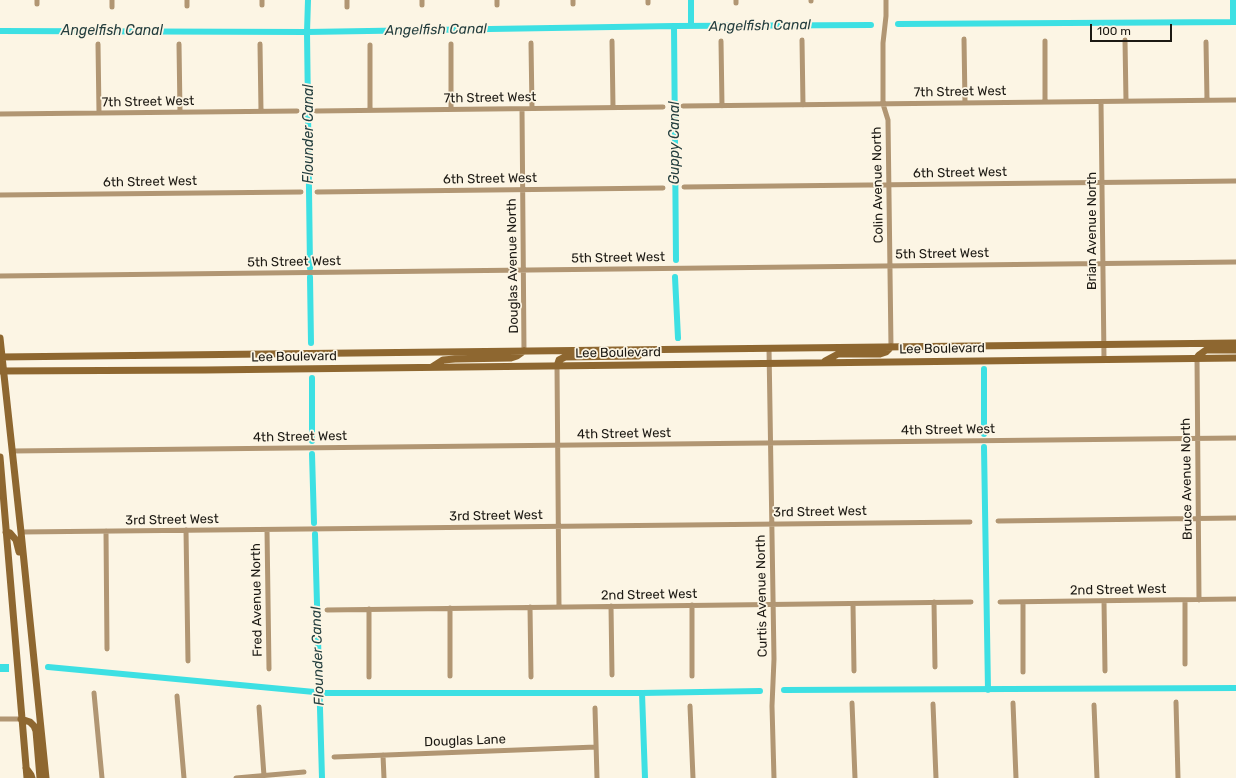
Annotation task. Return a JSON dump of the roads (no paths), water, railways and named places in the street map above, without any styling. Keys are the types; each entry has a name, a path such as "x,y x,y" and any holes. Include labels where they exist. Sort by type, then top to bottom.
{"main road":[{"path":"0,338 2,371 22,532 46,778"},
{"name":"Lee Boulevard","path":"1,357 1236,343"},
{"path":"823,362 838,354 880,354 886,352 891,347"},
{"path":"557,366 559,360 565,357 638,356 648,350"},
{"path":"1196,358 1206,350 1236,350"},
{"path":"432,367 443,360 511,358 524,351"},
{"name":"Lee Boulevard","path":"2,371 1236,358"},
{"path":"0,457 3,532 18,668 27,778"},
{"path":"3,532 13,535 19,547 26,611 30,621"},
{"path":"22,719 30,722 36,731 40,778"},
{"path":"26,768 32,778"}],"street":[{"path":"112,0 112,7"},
{"path":"347,0 347,7"},
{"name":"Colin Avenue North","path":"886,0 883,43 883,104 888,120 891,347"},
{"path":"964,39 964,103"},
{"path":"802,40 803,105"},
{"path":"1125,40 1126,101"},
{"path":"721,41 722,106"},
{"path":"1045,41 1045,102"},
{"path":"612,42 613,107"},
{"path":"1206,42 1207,100"},
{"path":"531,43 532,108"},
{"path":"98,44 99,113"},
{"path":"179,44 180,112"},
{"path":"260,44 261,111"},
{"path":"451,44 451,109"},
{"path":"370,45 370,110"},
{"name":"7th Street West","path":"684,106 1236,100"},
{"name":"Brian Avenue North","path":"1101,102 1104,359"},
{"name":"7th Street West","path":"316,111 663,107"},
{"name":"Douglas Avenue North","path":"522,109 524,351"},
{"name":"7th Street West","path":"0,114 297,111"},
{"name":"6th Street West","path":"684,187 1236,181"},
{"name":"6th Street West","path":"317,192 663,188"},
{"name":"6th Street West","path":"0,195 301,192"},
{"name":"5th Street West","path":"0,276 1236,262"},
{"name":"Curtis Avenue North","path":"769,348 774,659 772,700 774,778"},
{"name":"Bruce Avenue North","path":"1196,358 1199,600"},
{"path":"557,366 559,607"},
{"name":"4th Street West","path":"12,451 1236,438"},
{"path":"998,521 1236,518"},
{"name":"3rd Street West","path":"22,532 970,522"},
{"path":"186,530 188,661"},
{"name":"Fred Avenue North","path":"267,530 269,669"},
{"path":"106,531 107,649"},
{"name":"2nd Street West","path":"1000,602 1236,599"},
{"path":"1185,600 1185,664"},
{"path":"1104,601 1104,671"},
{"path":"934,602 935,667"},
{"name":"2nd Street West","path":"327,610 971,602"},
{"path":"1023,602 1024,672"},
{"path":"853,604 854,671"},
{"path":"611,606 612,675"},
{"path":"692,606 692,676"},
{"path":"530,607 531,676"},
{"path":"450,608 450,676"},
{"path":"369,609 369,677"},
{"path":"94,693 102,778"},
{"path":"177,696 184,778"},
{"path":"1176,702 1178,778"},
{"path":"852,703 855,778"},
{"path":"1013,703 1016,778"},
{"path":"933,704 936,778"},
{"path":"1094,705 1097,778"},
{"path":"690,706 693,778"},
{"path":"259,707 264,776"},
{"path":"595,708 597,778"},
{"path":"0,719 22,719"},
{"name":"Douglas Lane","path":"334,757 596,747"},
{"path":"383,755 384,778"},
{"path":"236,778 304,772"}],"water":[{"path":"0,664 9,664 9,672 0,672"}],"waterway":[{"name":"Flounder Canal","path":"308,0 307,32 310,268"},
{"path":"691,0 691,26"},
{"path":"1233,0 1233,22"},
{"name":"Angelfish Canal","path":"898,24 1236,22"},
{"name":"Angelfish Canal","path":"0,31 307,32 674,26 871,25"},
{"name":"Guppy Canal","path":"674,26 676,260"},
{"name":"Flounder Canal","path":"310,277 311,343"},
{"name":"Guppy Canal","path":"675,277 678,338"},
{"path":"984,369 984,434"},
{"name":"Flounder Canal","path":"312,378 312,441"},
{"path":"984,447 988,690"},
{"name":"Flounder Canal","path":"312,454 314,523"},
{"name":"Flounder Canal","path":"315,534 322,778"},
{"path":"48,667 325,693 642,693 760,691"},
{"path":"784,690 1236,688"},
{"path":"642,693 645,778"}]}
